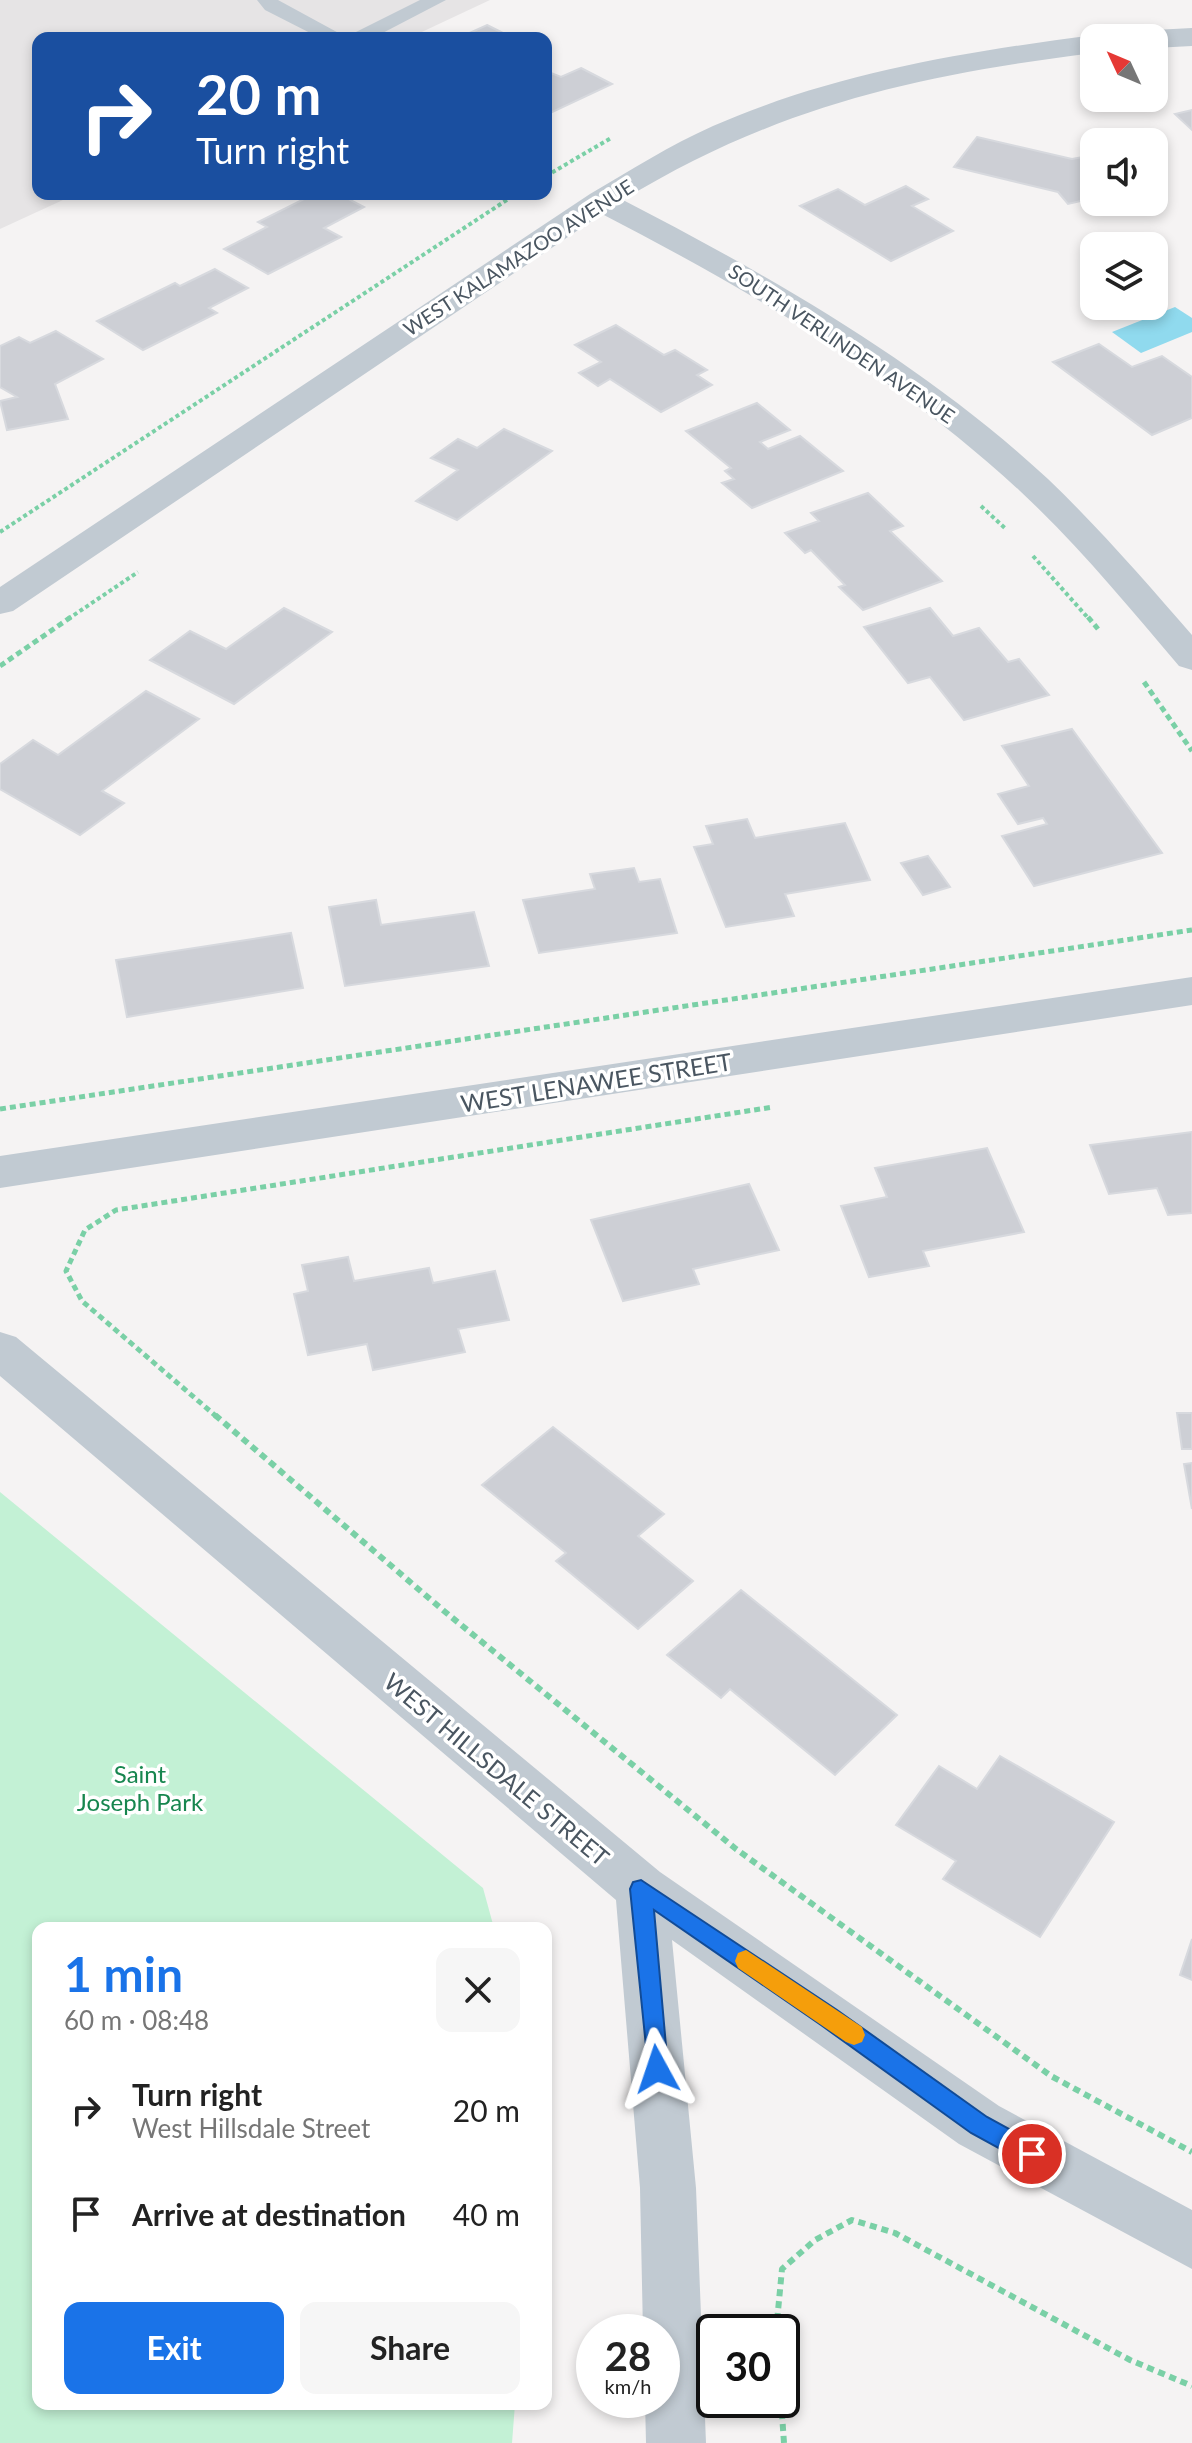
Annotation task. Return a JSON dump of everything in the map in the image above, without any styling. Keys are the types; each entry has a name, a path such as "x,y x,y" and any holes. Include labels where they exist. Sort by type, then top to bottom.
{"street":[{"path":"1168,38 1192,37"},
{"name":"WEST KALAMAZOO AVENUE","path":"0,603 601,201 675,156 803,102 869,81 972,59 1080,46"},
{"name":"SOUTH VERLINDEN AVENUE","path":"601,201 735,269 925,394 1012,464 1121,576 1192,658"},
{"name":"WEST LENAWEE STREET","path":"0,1172 1192,991"},
{"name":"WEST HILLSDALE STREET","path":"0,1350 641,1889 829,2017 979,2125 1192,2241"},
{"path":"641,1889 668,2188 676,2443"}],"lane":[{"path":"369,32 436,0"},
{"path":"275,2 326,32"}],"path":[{"path":"0,532 507,200"},
{"path":"974,500 1009,532"},
{"path":"1031,554 1104,635"},
{"path":"0,666 144,567"},
{"path":"1143,681 1192,751"},
{"path":"0,1109 1192,930"},
{"path":"782,1106 116,1210 85,1230 66,1271 82,1301 444,1611 736,1849 1051,2076 1192,2152"},
{"path":"778,2314 782,2269 815,2240 852,2220 895,2233 1130,2360 1192,2386"},
{"path":"782,2418 784,2443"}],"shaded area":[{"path":"0,0 490,0 422,32 32,32 32,200 63,200 0,229"}],"green space":[{"name":"Saint Joseph Park","path":"0,1492 483,1888 492,1922 32,1922 32,2410 515,2410 512,2443 0,2443"}],"water":[{"path":"1175,307 1192,318 1192,332 1141,353 1112,332 1142,320 1168,320 1168,310"}],"building":[{"path":"487,25 501,32 472,32"},
{"path":"581,68 612,84 552,112 552,73 561,77"},
{"path":"1192,110 1192,130 1175,114"},
{"path":"977,137 1072,159 1080,158 1080,201 1068,204 1058,192 954,167"},
{"path":"906,186 928,199 912,206 953,231 891,261 800,206 838,189 865,205"},
{"path":"302,200 351,200 364,207 324,228 341,237 268,274 224,249 267,227 258,222"},
{"path":"215,269 248,288 209,308 217,313 143,350 97,321 175,283 180,286"},
{"path":"616,325 664,355 675,350 707,370 697,375 712,385 661,412 610,379 598,386 579,373 601,362 575,345"},
{"path":"56,331 103,359 55,384 68,419 7,430 0,401 17,397 0,387 0,346 19,337 30,343"},
{"path":"1099,344 1132,367 1162,356 1192,377 1192,418 1152,435 1053,362"},
{"path":"757,403 790,430 760,442 768,449 800,436 843,471 752,508 722,483 734,479 725,471 731,468 686,431"},
{"path":"504,429 552,451 457,520 416,501 458,470 431,458 458,439 477,448"},
{"path":"868,493 903,526 890,531 942,581 863,610 839,587 845,585 811,550 805,553 785,533 819,521 811,513"},
{"path":"284,608 332,632 234,704 150,660 190,631 226,649"},
{"path":"930,608 953,636 979,628 1008,662 1019,659 1049,695 964,720 930,677 908,683 864,627"},
{"path":"146,691 199,719 102,791 124,803 80,835 0,789 0,764 33,740 58,755"},
{"path":"1072,729 1162,853 1034,886 1002,836 1047,824 1043,818 1018,824 998,794 1029,786 1002,746"},
{"path":"747,819 755,838 845,823 870,880 785,894 794,916 726,927 694,847 713,844 706,826"},
{"path":"928,856 950,887 923,895 901,863"},
{"path":"634,868 639,882 660,879 677,933 539,953 523,900 595,889 590,874"},
{"path":"376,900 381,925 474,912 489,966 345,986 329,907"},
{"path":"291,933 303,988 127,1017 116,960"},
{"path":"1192,1132 1192,1213 1168,1215 1157,1188 1109,1194 1090,1145"},
{"path":"987,1148 1024,1232 923,1251 929,1266 869,1277 841,1206 887,1197 875,1168"},
{"path":"749,1184 779,1250 693,1269 699,1284 623,1301 591,1220"},
{"path":"348,1257 354,1281 429,1268 433,1283 495,1271 509,1320 458,1329 465,1352 373,1370 367,1344 308,1355 294,1294 308,1291 302,1265"},
{"path":"1177,1413 1192,1413 1192,1449 1182,1449"},
{"path":"553,1427 664,1514 638,1536 693,1581 638,1629 556,1561 566,1553 482,1485"},
{"path":"1192,1463 1192,1509 1184,1464"},
{"path":"741,1590 897,1715 835,1775 730,1689 721,1698 667,1655"},
{"path":"1000,1756 1114,1822 1040,1937 943,1879 956,1861 896,1825 939,1766 977,1789"},
{"path":"1192,1939 1192,1980 1180,1975"}],"slow traffic":[{"path":"746,1961 854,2035"}],"route":[{"path":"657,2069 641,1889 829,2017 979,2125 1032,2154"}]}
